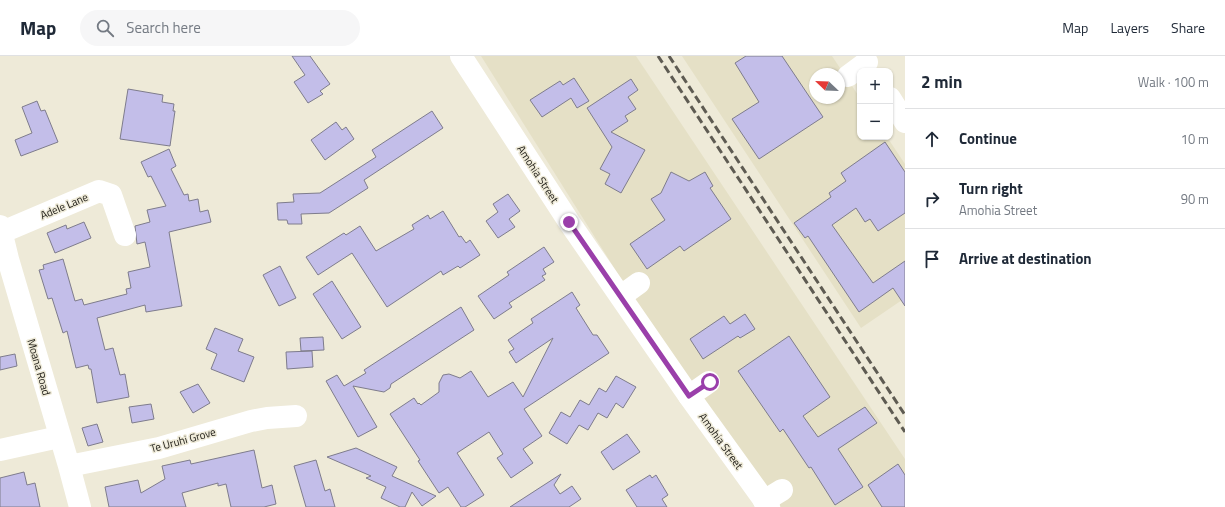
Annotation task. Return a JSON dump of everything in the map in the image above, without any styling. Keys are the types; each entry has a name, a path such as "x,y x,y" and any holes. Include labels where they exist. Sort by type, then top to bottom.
{"street":[{"name":"Amohia Street","path":"461,56 569,222 689,396 772,499"},
{"path":"848,76 868,63"},
{"path":"893,103 905,122"},
{"name":"Adele Lane","path":"0,232 99,192 111,195 125,235"},
{"name":"Moana Road","path":"0,226 0,232 80,507"},
{"path":"621,296 639,283"},
{"path":"689,396 710,382"},
{"name":"Te Uruhi Grove","path":"69,466 159,448 250,421 296,416"},
{"path":"0,450 59,437"}],"shaded area":[{"path":"481,56 636,56 905,459 905,507 781,507 640,309"},
{"path":"682,56 832,56 840,68 809,68 809,104 845,104 845,76 857,94 857,140 889,140 905,164 905,298 861,328"}],"building":[{"path":"292,56 310,56 330,84 320,91 323,94 308,103 294,82 305,75"},
{"path":"746,56 782,56 809,96 809,104 814,104 823,117 759,159 732,119 759,102 735,63"},
{"path":"574,78 589,101 577,108 571,98 542,117 530,100 560,81 563,85"},
{"path":"631,79 638,90 628,97 636,109 625,116 628,121 611,132 645,150 621,193 605,184 610,174 600,169 612,147 587,108"},
{"path":"128,89 163,95 162,102 174,104 173,111 175,111 170,146 120,139"},
{"path":"37,101 41,111 45,110 58,142 21,156 15,140 32,133 22,107"},
{"path":"432,111 443,128 364,180 368,188 329,213 301,214 302,224 288,224 287,220 278,220 277,203 294,202 293,194 320,193 376,157 372,150"},
{"path":"336,122 342,130 346,127 354,139 325,160 311,140"},
{"path":"885,142 905,172 905,213 878,231 870,219 865,222 856,208 832,225 873,283 905,261 905,306 893,288 859,312 808,236 805,238 794,223 831,197 829,193 846,181 841,173"},
{"path":"169,149 176,166 171,169 184,195 188,194 189,201 198,199 200,212 208,210 211,222 169,232 182,306 146,312 145,305 97,318 105,350 113,348 120,375 125,374 129,397 97,403 91,369 89,369 88,365 76,368 67,331 63,333 52,298 48,299 39,270 44,269 43,265 63,259 75,301 82,299 84,305 127,294 126,289 131,288 128,272 150,267 145,242 137,244 135,226 150,222 147,210 166,206 151,176 148,177 141,162"},
{"path":"671,172 689,181 705,172 713,186 710,188 731,219 684,251 680,246 647,269 630,244 665,220 651,199 661,193"},
{"path":"508,194 520,211 509,219 515,227 498,238 486,221 498,212 493,204"},
{"path":"443,211 459,237 461,236 466,243 470,240 480,255 460,268 458,266 443,275 441,271 387,307 352,253 318,275 306,257 344,233 346,235 360,226 376,251 414,229 412,225 428,215 430,219"},
{"path":"84,222 91,238 55,253 47,233 66,225 67,229"},
{"path":"544,247 554,262 543,269 546,274 542,276 545,280 509,303 512,307 494,319 478,296 509,275 507,272"},
{"path":"280,266 296,298 279,306 263,275"},
{"path":"332,281 361,327 342,339 313,294"},
{"path":"572,292 580,305 576,308 593,335 597,335 609,353 524,409 542,436 523,449 533,463 511,478 497,458 503,454 489,432 457,453 484,495 465,507 461,507 448,487 439,493 418,461 420,460 390,414 414,398 418,404 419,403 421,405 439,392 439,383 443,375 449,374 460,378 471,371 488,397 513,382 523,397 553,338 516,363 509,352 514,349 508,340 533,323 531,319"},
{"path":"461,307 474,330 391,384 390,388 384,392 353,386 377,427 358,437 326,381 337,375 344,386 366,373 364,370"},
{"path":"745,314 755,329 740,338 738,336 703,359 690,339 724,316 730,324"},
{"path":"215,328 243,339 238,351 254,357 244,382 211,369 217,354 206,349"},
{"path":"789,336 830,397 803,416 818,437 865,407 877,423 838,449 863,487 835,505 811,467 809,468 783,429 780,432 738,371"},
{"path":"323,337 324,350 301,351 300,338"},
{"path":"312,351 313,367 287,369 286,352"},
{"path":"15,354 17,366 0,370 0,357"},
{"path":"616,376 636,387 623,408 616,403 607,418 598,413 588,430 579,425 567,444 549,433 561,412 570,417 580,400 589,405 599,388 606,392"},
{"path":"198,384 210,403 193,413 180,392"},
{"path":"151,404 154,419 132,423 129,407"},
{"path":"97,424 103,442 88,446 82,428"},
{"path":"627,434 640,452 613,470 601,452"},
{"path":"356,448 397,467 392,476 436,496 422,506 412,492 405,507 400,507 381,498 386,487 366,478 371,476 327,457"},
{"path":"254,450 262,488 272,485 276,504 264,507 231,507 226,484 218,486 218,483 182,493 186,507 109,507 105,487 138,480 141,493 165,479 162,466 190,460 191,464"},
{"path":"316,460 325,491 330,489 335,507 306,507 294,466"},
{"path":"898,464 905,475 905,507 882,507 868,485"},
{"path":"24,472 27,485 35,483 40,507 0,507 0,478"},
{"path":"561,474 554,485 560,494 572,486 581,499 569,507 510,507"},
{"path":"650,475 652,478 656,475 668,495 662,499 667,507 637,507 626,490"}],"railway":[{"path":"658,56 905,432"},
{"path":"669,56 905,415"}],"route":[{"path":"569,222 689,396 710,382"}]}
